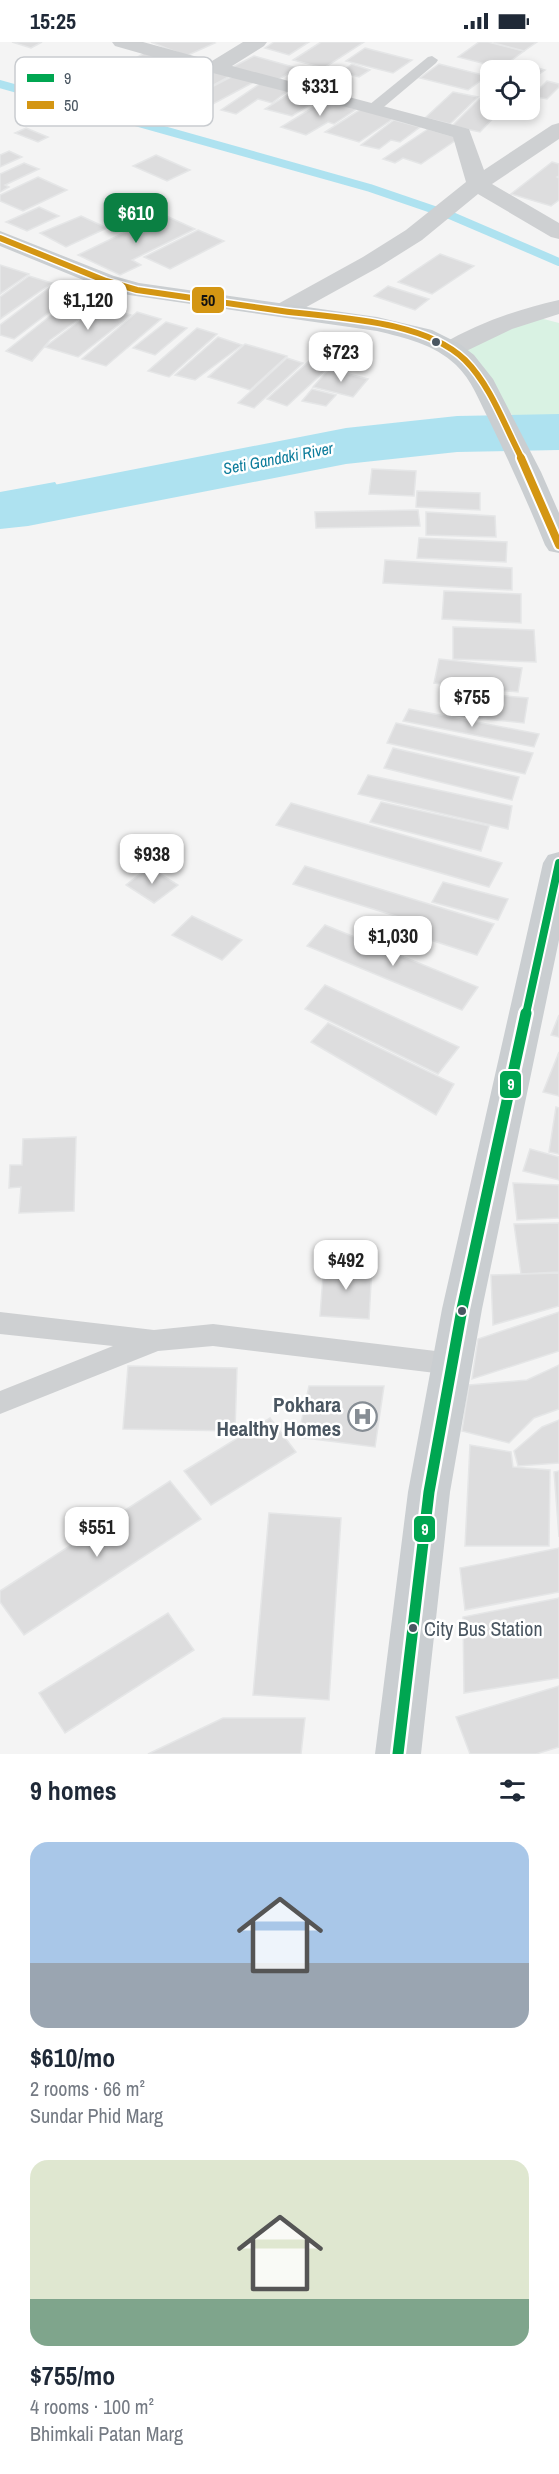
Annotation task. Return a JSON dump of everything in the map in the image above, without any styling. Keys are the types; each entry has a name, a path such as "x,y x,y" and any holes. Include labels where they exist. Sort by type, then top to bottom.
{"main road":[{"path":"0,238 106,281 137,290 377,324 423,335 451,349 465,360 482,379 528,472 559,545"},
{"path":"398,1754 429,1492 452,1364 559,864"}],"street":[{"path":"122,42 175,57"},
{"path":"214,68 257,42"},
{"path":"214,68 375,108 462,133 471,188"},
{"path":"284,310 371,262 414,235 471,188 519,158 559,129"},
{"path":"471,188 559,232"},
{"path":"451,349 466,339 530,313 558,307"}],"lane":[{"path":"375,108 432,60"},
{"path":"0,1323 156,1340 213,1335 452,1364"},
{"path":"0,1403 156,1340"}],"green space":[{"path":"532,316 559,323 559,430 524,431 460,344"}],"water":[{"path":"55,482 64,497 0,508 0,492"}],"building":[{"path":"12,42 42,42 31,48"},
{"path":"151,42 213,42 215,43 186,56"},
{"path":"274,42 309,42 289,55 265,48"},
{"path":"321,42 364,42 324,68 293,60"},
{"path":"479,42 524,51 512,60 480,60 480,63 458,57"},
{"path":"537,42 524,51 494,43"},
{"path":"365,48 412,60 393,73 346,61"},
{"path":"144,53 161,57 138,57"},
{"path":"254,56 297,68 273,83 225,71"},
{"path":"352,64 370,70 359,77 341,72"},
{"path":"439,64 480,74 480,81 468,90 420,78"},
{"path":"213,71 230,76 213,85"},
{"path":"323,72 351,79 338,89 310,82"},
{"path":"233,76 254,82 213,104 213,86"},
{"path":"547,81 559,84 559,87 547,99 540,98 540,88"},
{"path":"261,83 289,90 272,103 258,99 236,114 221,110"},
{"path":"293,91 319,99 292,116 265,109"},
{"path":"453,92 478,97 450,124 425,118"},
{"path":"327,99 358,108 334,124 328,122 306,135 281,127"},
{"path":"479,99 480,120 491,120 480,132 452,126"},
{"path":"361,109 394,118 359,142 325,132"},
{"path":"394,120 420,127 400,142 391,140 379,149 361,145"},
{"path":"26,128 48,137 38,142 15,133"},
{"path":"428,129 459,138 421,164 403,158 395,163 383,159"},
{"path":"9,151 22,157 0,167 0,155"},
{"path":"156,155 190,170 167,181 133,166"},
{"path":"552,162 559,164 559,176 557,177 559,178 559,200 551,206 511,194"},
{"path":"24,163 39,169 5,185 9,187 0,192 0,174"},
{"path":"38,177 67,190 23,211 0,201 0,195"},
{"path":"39,207 59,216 27,231 6,222"},
{"path":"162,214 195,229 132,260 141,265 120,275 78,255"},
{"path":"81,216 107,228 66,247 40,233"},
{"path":"198,230 224,241 170,269 144,257"},
{"path":"440,254 474,266 432,294 398,282"},
{"path":"0,265 29,274 0,294"},
{"path":"29,276 52,283 0,319 0,297"},
{"path":"54,284 77,291 14,339 0,335 0,325"},
{"path":"388,286 429,299 415,310 374,296"},
{"path":"73,298 97,306 50,340 32,361 6,351"},
{"path":"99,306 131,315 78,357 45,347"},
{"path":"137,312 161,319 106,366 82,359"},
{"path":"166,322 187,328 155,355 133,348"},
{"path":"197,328 217,334 169,377 148,371"},
{"path":"218,337 242,345 195,380 175,375"},
{"path":"245,344 287,356 250,390 208,377"},
{"path":"287,358 303,363 254,408 238,403"},
{"path":"309,361 329,367 287,406 267,399"},
{"path":"329,369 368,379 353,397 313,387"},
{"path":"312,389 336,395 326,406 302,401"},
{"path":"372,469 416,471 414,496 369,494"},
{"path":"417,491 480,493 480,510 416,507"},
{"path":"418,510 420,526 316,528 315,512"},
{"path":"426,512 495,516 496,537 426,535"},
{"path":"419,538 507,542 506,562 417,558"},
{"path":"385,560 512,568 512,590 383,583"},
{"path":"444,591 521,594 521,623 442,619"},
{"path":"453,627 534,630 536,662 453,659"},
{"path":"439,659 522,668 518,692 434,683"},
{"path":"453,691 528,698 524,723 448,715"},
{"path":"409,709 539,734 534,747 403,721"},
{"path":"396,723 533,753 525,774 387,743"},
{"path":"393,748 519,777 512,800 384,768"},
{"path":"368,775 512,806 508,829 358,794"},
{"path":"381,802 489,826 481,851 370,822"},
{"path":"291,803 502,863 489,887 276,825"},
{"path":"305,866 494,924 477,955 412,934 418,923 293,884"},
{"path":"149,867 178,885 154,903 126,885"},
{"path":"443,882 508,899 498,920 432,902"},
{"path":"192,916 242,940 222,960 172,935"},
{"path":"325,925 478,987 462,1010 307,946"},
{"path":"325,985 459,1047 438,1074 305,1009"},
{"path":"559,1015 559,1037 551,1035"},
{"path":"328,1023 454,1084 436,1115 311,1042"},
{"path":"559,1052 559,1096 543,1092"},
{"path":"556,1107 559,1108 559,1154 549,1152"},
{"path":"76,1137 74,1211 19,1213 21,1187 9,1188 10,1165 22,1165 23,1139"},
{"path":"530,1149 559,1157 559,1180 523,1171"},
{"path":"513,1183 559,1185 559,1218 517,1220"},
{"path":"559,1223 559,1272 521,1274 514,1224"},
{"path":"324,1263 372,1266 369,1319 320,1316"},
{"path":"559,1273 559,1306 493,1325 491,1275"},
{"path":"559,1312 559,1351 472,1379 478,1339"},
{"path":"559,1365 559,1409 534,1418 509,1443 462,1431 469,1385 527,1380"},
{"path":"128,1366 237,1368 235,1431 123,1429"},
{"path":"309,1386 384,1386 375,1447 298,1437"},
{"path":"270,1418 296,1452 211,1505 184,1471"},
{"path":"559,1420 559,1463 518,1466 514,1451 542,1427"},
{"path":"470,1445 511,1452 513,1467 550,1470 549,1546 465,1546"},
{"path":"559,1471 559,1537 554,1472"},
{"path":"170,1481 201,1519 24,1635 0,1602 0,1591"},
{"path":"269,1513 341,1518 329,1700 253,1695"},
{"path":"559,1548 559,1592 465,1610 460,1568"},
{"path":"559,1598 559,1678 464,1693 463,1617"},
{"path":"168,1613 194,1650 65,1733 39,1693"},
{"path":"559,1686 559,1747 536,1754 470,1754 456,1717"},
{"path":"223,1718 305,1718 301,1754 148,1754"}],"waterway":[{"path":"0,84 15,88"},
{"path":"149,126 370,188 452,216 559,262"},
{"name":"Seti Gandaki River","path":"0,511 28,508 346,446 457,434 559,432"}],"transit line":[{"name":"50","path":"0,238 106,281 137,290 377,324 423,335 451,349 465,360 481,379 528,472 559,545"},
{"name":"9","path":"398,1754 429,1492 462,1309 559,863"}],"place":[{"name":"Pokhara Healthy Homes","path":"362,1416"},
{"name":"City Bus Station","path":"413,1628"}]}
